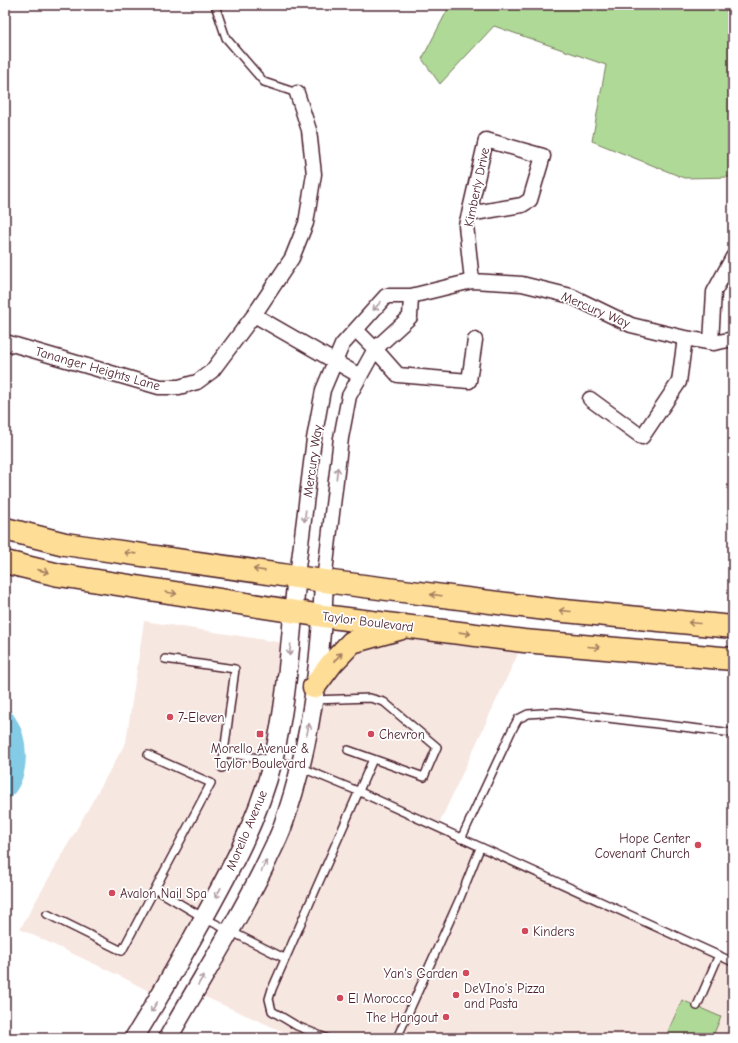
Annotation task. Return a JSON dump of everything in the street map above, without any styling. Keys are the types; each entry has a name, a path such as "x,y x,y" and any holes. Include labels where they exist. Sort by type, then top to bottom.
{"main road":[{"path":"5,529 65,544 324,581 554,610 733,627"},
{"name":"Taylor Boulevard","path":"5,562 59,575 323,616 524,641 733,659"},
{"path":"313,694 332,663 352,642 412,626"}],"street":[{"name":"Tananger Heights Lane","path":"5,342 159,387 179,387 197,382 212,371 254,315 292,258 306,223 314,174 309,130 297,93"},
{"name":"Kimberly Drive","path":"469,214 522,204 530,200 543,156 486,140 466,225 472,281"},
{"path":"712,342 714,292 733,257"},
{"name":"Mercury Way","path":"297,576 314,439 323,390 342,345 386,296 411,296 472,281 522,284 571,296 631,325 685,338 712,342 733,339"},
{"name":"Mercury Way","path":"324,581 341,438 349,396 375,349 410,317 411,296"},
{"path":"254,315 335,363 360,376"},
{"path":"356,330 398,375 469,381 475,340"},
{"path":"590,399 642,437 679,382 685,338"},
{"name":"Morello Avenue","path":"134,1038 160,997 204,918 240,849 260,802 273,760 283,707 297,576"},
{"path":"168,1038 258,880 282,828 300,767 309,726 323,616 324,581"}],"lane":[{"path":"215,5 226,38 264,82 297,93"},
{"path":"166,659 235,669 222,768"},
{"path":"313,694 370,698 384,702 437,747 424,777 348,750"},
{"path":"461,839 511,732 518,719 528,714 557,712 733,733"},
{"path":"225,753 273,760 300,767 360,792 733,962"},
{"path":"47,914 122,951 211,783 148,755"},
{"path":"326,1038 297,1026 272,1012 269,999 284,958 360,792 373,760"},
{"path":"397,1038 460,898 462,889 480,848"},
{"path":"155,889 204,918 284,958"},
{"path":"697,1006 719,956"}],"shaded area":[{"path":"144,621 291,644 273,760 160,997 120,976 20,929 126,742"},
{"path":"412,626 524,641 437,828 733,962 733,1038 297,1038 194,992 258,880 332,663"}],"green space":[{"path":"450,5 733,5 733,177 684,178 592,141 606,65 494,26 440,84 422,59"},
{"path":"682,1000 721,1017 712,1038 665,1038"}],"waterway":[{"path":"5,720 13,736 16,755 13,773 10,782 5,789"}],"place":[{"name":"7-Eleven","path":"170,717"},
{"name":"Morello Avenue & Taylor Boulevard","path":"260,734"},
{"name":"Chevron","path":"371,734"},
{"name":"Hope Center Covenant Church","path":"698,845"},
{"name":"Avalon Nail Spa","path":"112,893"},
{"name":"Kinders","path":"525,931"},
{"name":"Yan's Garden","path":"466,973"},
{"name":"DeVIno's Pizza and Pasta","path":"456,995"},
{"name":"El Morocco","path":"340,998"},
{"name":"The Hangout","path":"446,1017"}]}
